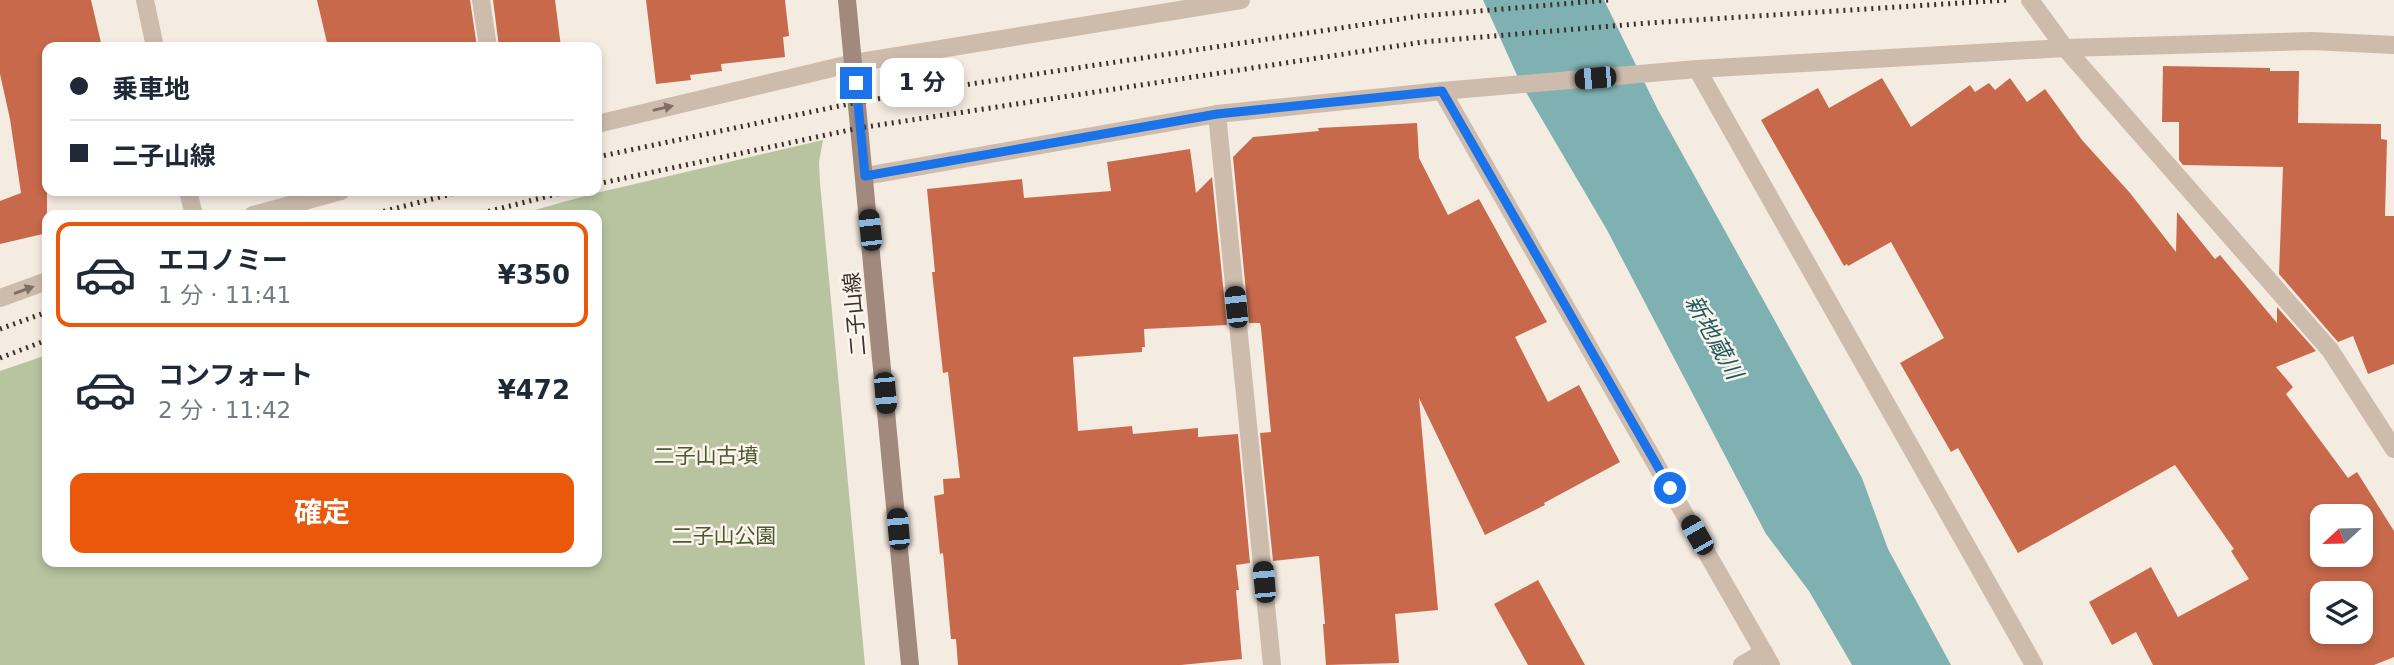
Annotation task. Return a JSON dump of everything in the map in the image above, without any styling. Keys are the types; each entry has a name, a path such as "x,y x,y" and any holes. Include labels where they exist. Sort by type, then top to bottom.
{"street":[{"path":"145,0 154,42"},
{"path":"481,0 487,42"},
{"name":"二子山線","path":"847,0 910,665"},
{"path":"602,123 854,63 1241,0"},
{"path":"2029,0 2065,48 2330,350 2394,449"},
{"path":"865,176 1217,114 1697,69 2065,48 2311,41 2394,45"},
{"path":"1697,69 2034,665"},
{"path":"1442,91 1768,658 1742,665"},
{"path":"1217,114 1272,665"},
{"path":"271,210 323,196"},
{"path":"0,298 42,283"}],"green space":[{"name":"二子山公園","path":"823,140 819,162 820,183 865,665 0,665 0,371 42,357 42,567 602,567 602,210 535,210 585,196 602,196 602,192"}],"water":[{"name":"新地蔵川","path":"1483,0 1604,0 1658,110 1862,478 1888,549 1951,665 1852,665 1809,591 1766,534 1607,230 1520,82"}],"building":[{"path":"0,0 91,0 101,42 42,42 42,196 47,196 47,210 42,210 42,234 0,244 0,201 21,193 0,74"},
{"path":"317,0 470,0 476,42 327,42"},
{"path":"493,0 555,0 560,42 498,42"},
{"path":"646,0 785,0 789,36 783,37 785,57 721,64 722,71 690,75 691,80 656,84"},
{"path":"2163,66 2299,71 2298,123 2381,124 2381,139 2387,140 2385,216 2394,216 2394,364 2368,374 2353,336 2338,342 2279,274 2283,167 2183,165 2179,160 2179,122 2162,122"},
{"path":"1882,78 1911,127 1970,85 1975,92 1989,83 1995,90 2010,78 2027,102 2045,89 2082,140 2130,193 2176,252 2177,212 2215,259 2220,255 2277,323 2277,307 2316,351 2276,367 2293,387 2286,394 2348,478 2357,472 2394,531 2394,657 2374,665 2153,665 2136,632 2112,645 2089,602 2151,567 2178,617 2249,579 2231,551 2234,549 2175,465 2018,553 1958,448 1951,452 1900,363 1944,338 1891,242 1844,266 1761,120 1818,88 1829,108"},
{"path":"1417,123 1419,158 1448,215 1479,199 1547,322 1515,337 1548,402 1579,385 1620,462 1544,503 1545,505 1485,535 1419,398 1438,610 1395,614 1399,663 1326,665 1319,556 1273,561 1260,433 1271,432 1261,328 1260,323 1249,323 1233,157 1253,137 1319,131 1318,128"},
{"path":"1190,149 1196,193 1212,177 1227,325 1144,329 1145,347 1142,347 1142,352 1073,357 1078,431 1132,426 1133,434 1198,428 1198,437 1238,434 1250,563 1236,565 1242,659 1181,665 958,665 956,639 951,639 943,553 940,554 934,496 944,494 943,479 960,478 948,372 943,373 932,272 935,272 927,189 1022,179 1024,198 1111,191 1107,162"},
{"path":"1538,580 1585,665 1528,665 1494,604"}],"railway":[{"path":"602,156 858,102 964,85 1420,16 1609,0"},
{"path":"602,183 859,128 1423,42 1648,23 2007,0"},
{"path":"389,210 444,196"},
{"path":"494,210 549,196"},
{"path":"0,329 42,314"},
{"path":"0,358 42,342"}],"route":[{"path":"856,83 865,176 1217,114 1442,91 1670,488"}],"park label":[{"name":"二子山古墳","path":"706,456"}]}
